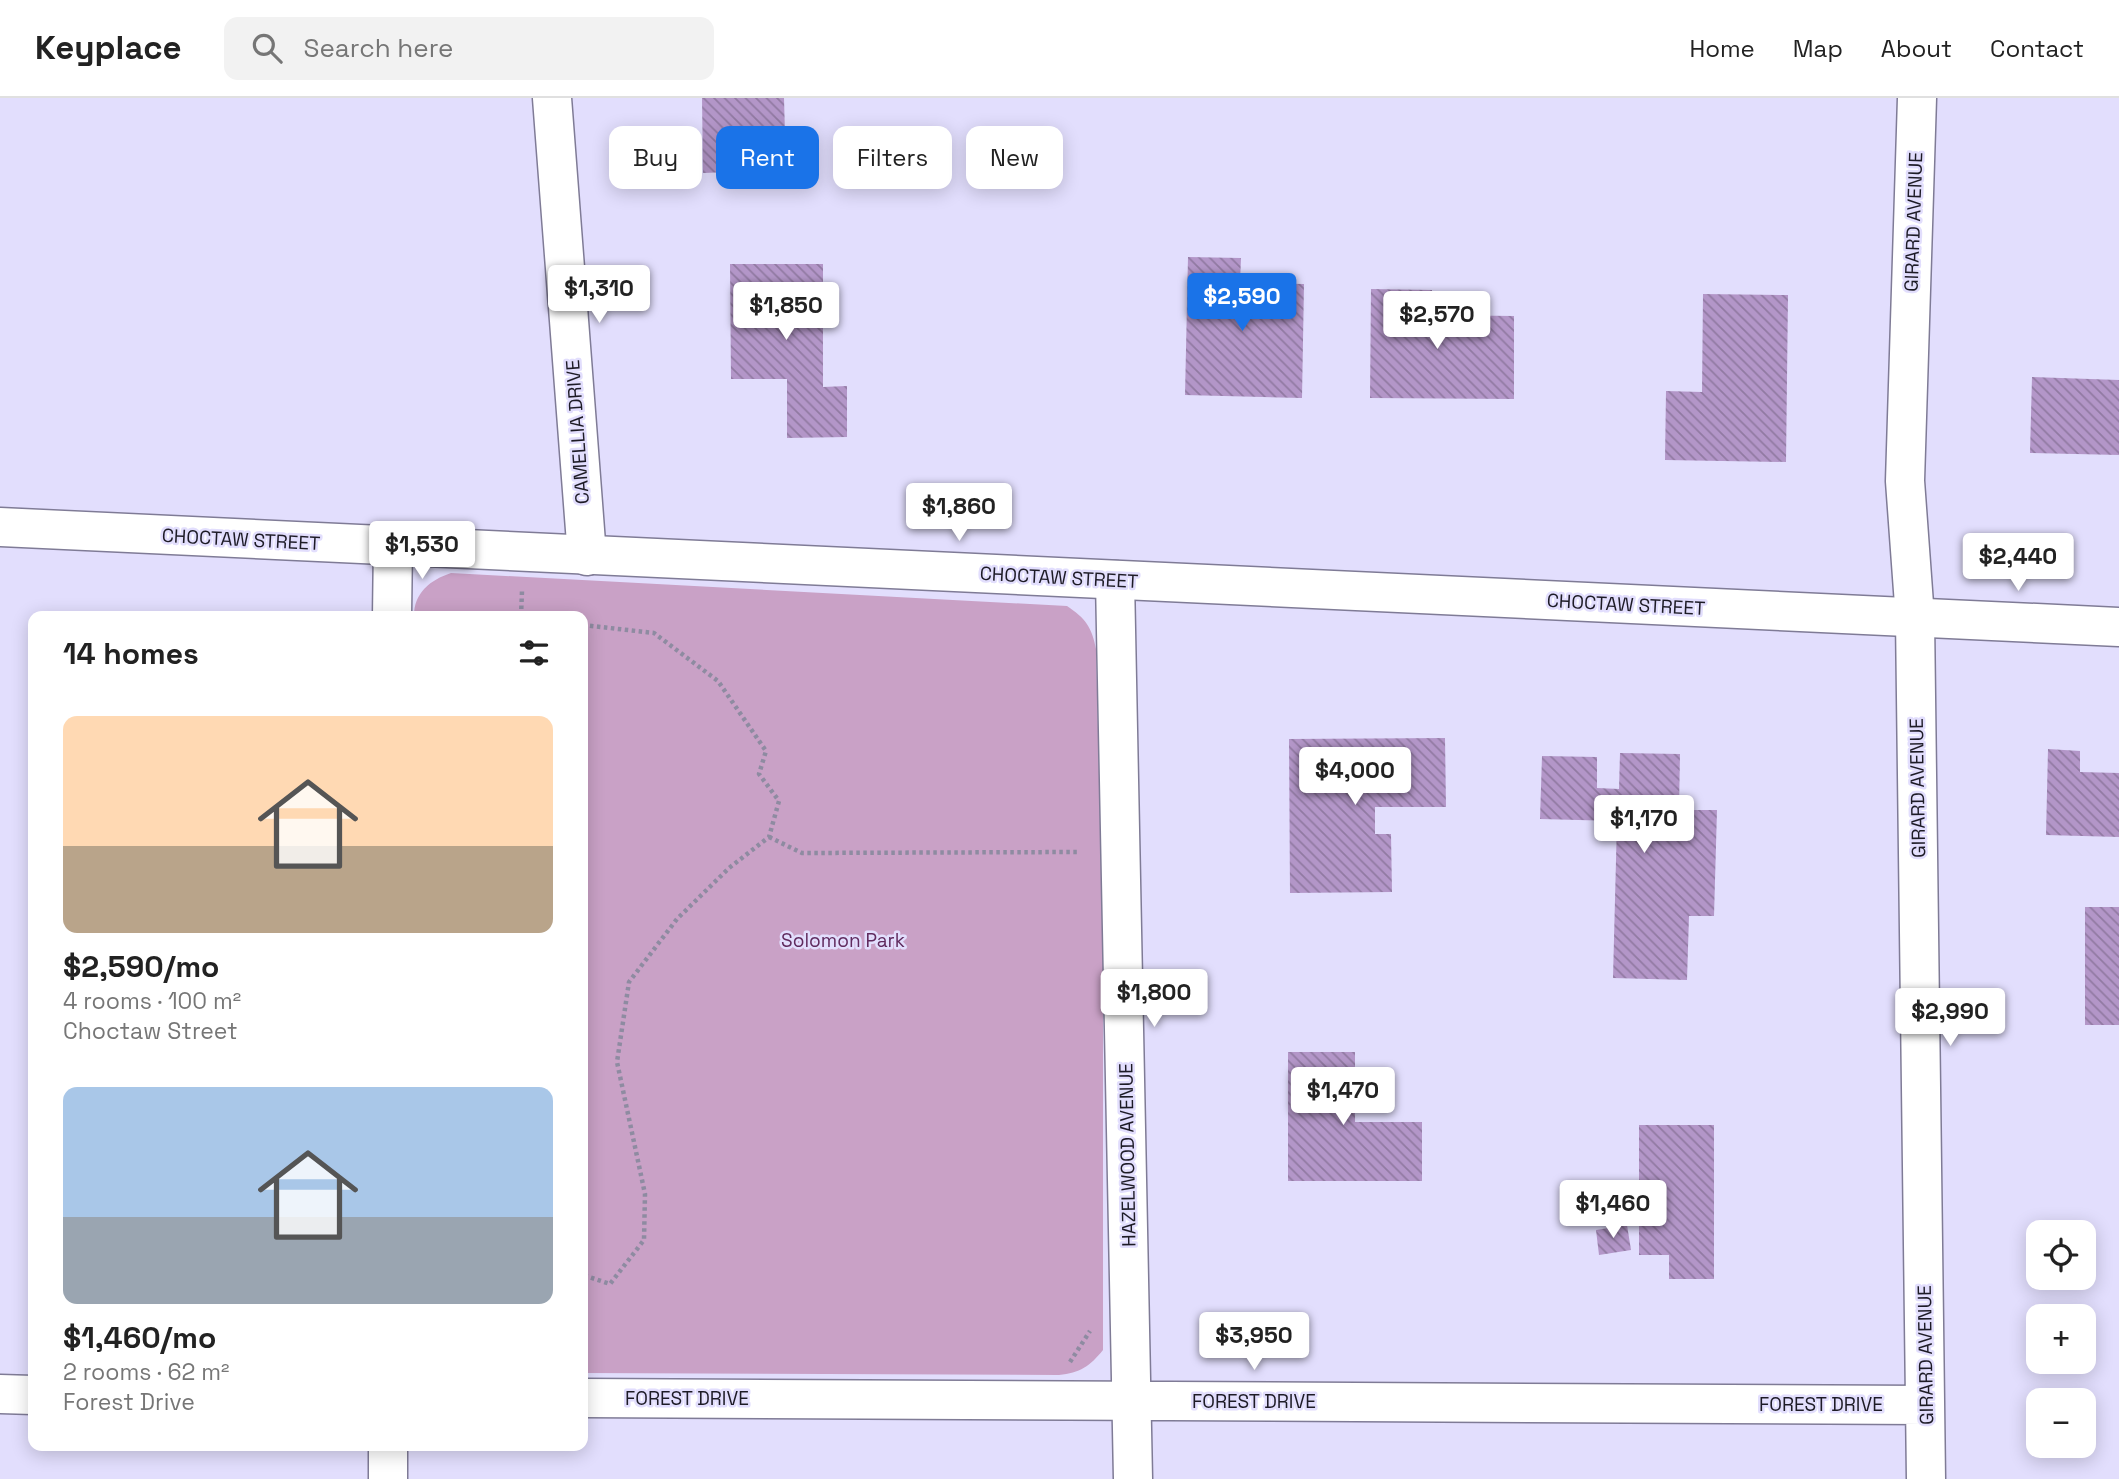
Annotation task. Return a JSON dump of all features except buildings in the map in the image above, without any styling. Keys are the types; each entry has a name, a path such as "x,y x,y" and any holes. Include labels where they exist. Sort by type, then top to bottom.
{"street":[{"name":"CAMELLIA DRIVE","path":"552,98 587,556"},
{"name":"GIRARD AVENUE","path":"1917,98 1905,481 1915,618 1926,1479"},
{"name":"CHOCTAW STREET","path":"0,527 2119,627"},
{"path":"393,545 393,611"},
{"name":"HAZELWOOD AVENUE","path":"1115,580 1133,1479"},
{"path":"0,1394 28,1395"},
{"name":"FOREST DRIVE","path":"588,1398 1925,1405"},
{"path":"388,1451 388,1479"}],"path":[{"path":"510,586 523,587 522,611"},
{"path":"588,626 654,633 719,681 766,751 759,774 779,801 769,837 729,867 677,919 629,982 617,1062 645,1194 644,1240 610,1284 588,1277"},
{"path":"769,837 802,853 1078,852"},
{"path":"1080,839 1078,852 1081,864"},
{"path":"1065,1370 1097,1320"}],"green space":[{"name":"Solomon Park","path":"451,573 1067,606 1083,619 1090,629 1096,649 1103,933 1103,1350 1094,1360 1079,1370 1059,1375 588,1373 588,611 415,611 420,594 436,579"}]}
